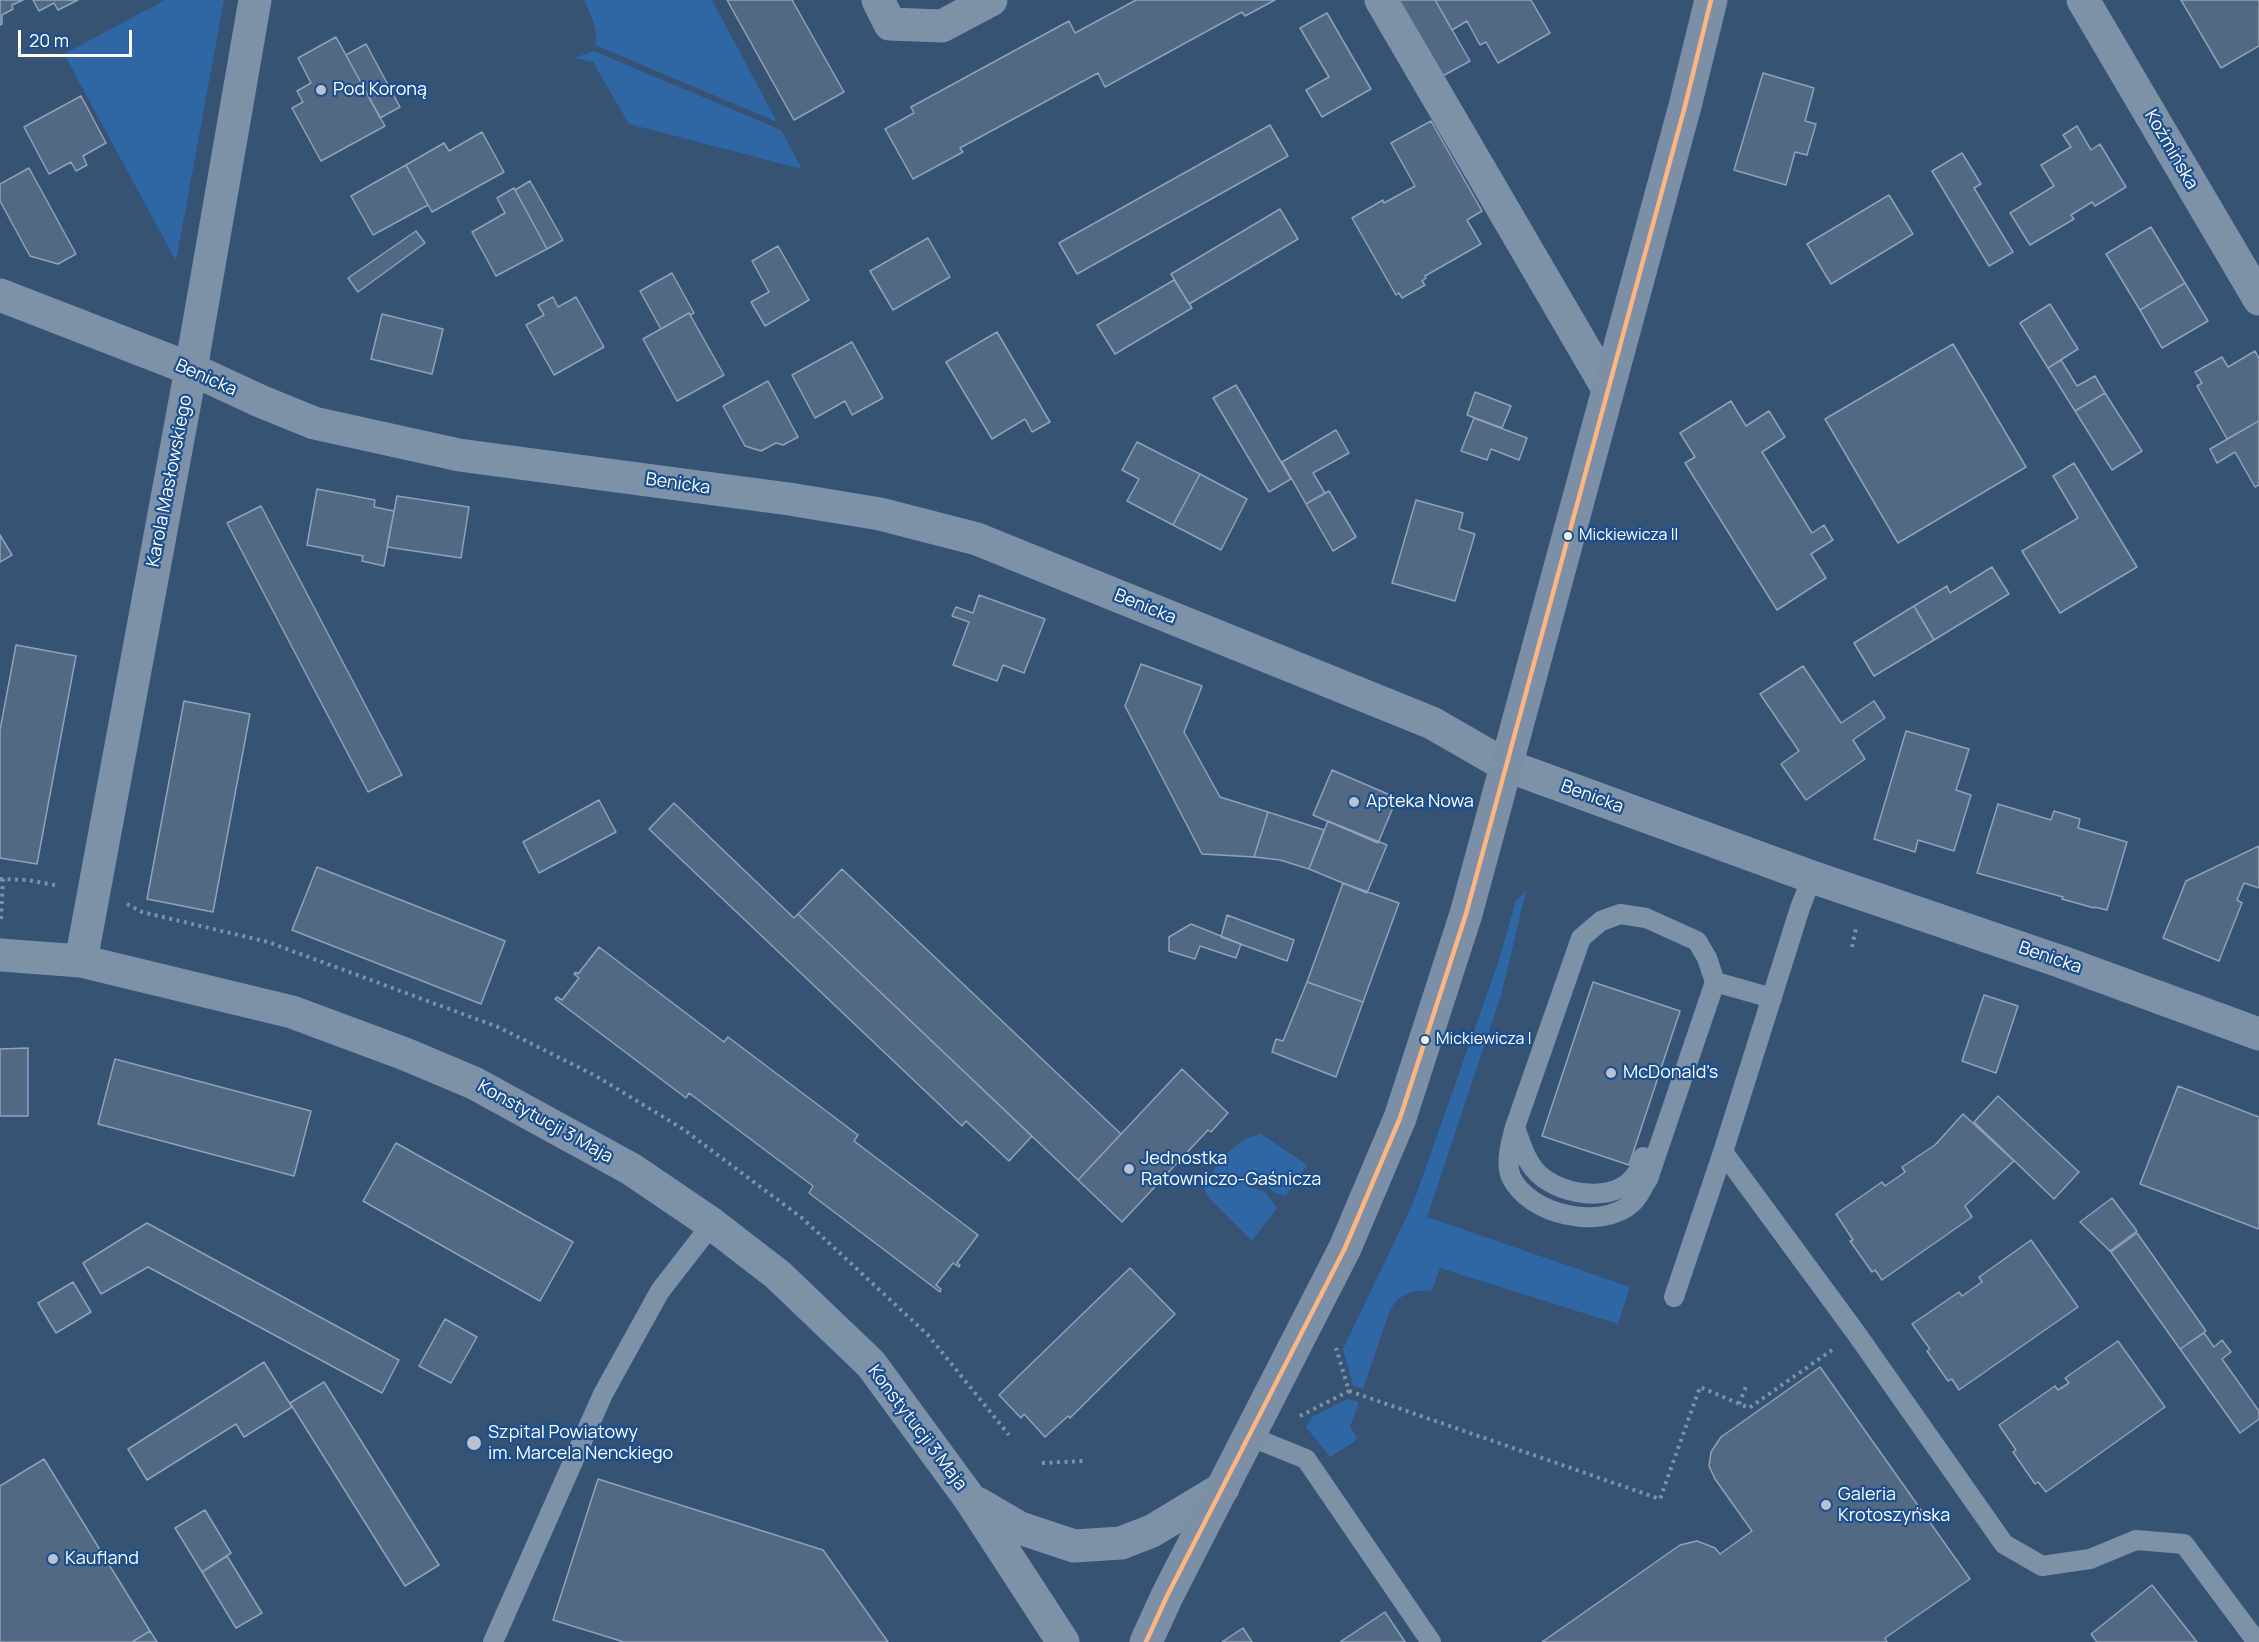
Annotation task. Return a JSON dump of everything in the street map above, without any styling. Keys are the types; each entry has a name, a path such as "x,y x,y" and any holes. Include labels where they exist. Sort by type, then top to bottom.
{"main road":[{"path":"1146,1642 1167,1596 1345,1248 1400,1118 1466,914 1685,106 1711,0"}],"street":[{"name":"Karola Masłowskiego","path":"81,961 191,369 255,0"},
{"path":"878,0 890,24 942,26 991,0"},
{"name":"Koźmińska","path":"2083,0 2259,299"},
{"path":"1384,4 1608,389"},
{"name":"Benicka","path":"0,296 191,369 315,423 459,455 789,499 880,514 977,539 1432,723 1505,765 1812,877 2062,962 2259,1034"},
{"name":"Konstytucji 3 Maja","path":"0,955 81,961 292,1012 405,1054 474,1083 631,1169 712,1224 778,1275 871,1364 970,1499 1063,1642"},
{"name":"Konstytucji 3 Maja","path":"970,1499 1020,1528 1074,1546 1121,1543 1152,1531 1223,1488"}],"lane":[{"path":"1674,1297 1812,877"},
{"path":"1620,914 1646,918 1697,941 1707,958 1714,982 1697,995 1636,1175 1622,1187 1603,1193 1574,1193 1553,1184 1534,1170 1522,1149 1515,1127 1581,938 1601,921 1620,914"},
{"path":"1714,982 1772,998"},
{"path":"1723,1152 1856,1333 2004,1544 2043,1566 2090,1559 2136,1540 2184,1544 2257,1642"},
{"path":"493,1642 603,1394 660,1291 712,1224"},
{"path":"1250,1436 1306,1459 1431,1642"}],"path":[{"path":"0,928 3,879"},
{"path":"1852,947 1857,928"},
{"path":"1293,1420 1349,1391 1660,1499 1700,1387 1749,1408 1856,1333"},
{"path":"1334,1342 1349,1391"},
{"path":"1739,1404 1747,1384"},
{"path":"1042,1462 1083,1461"}],"shaded area":[{"path":"165,0 224,0 176,261 64,54"},
{"path":"584,0 712,0 777,122 595,45 595,27"},
{"path":"594,51 781,130 802,169 629,124 593,62 574,58"},
{"path":"1526,891 1502,992 1427,1217 1630,1287 1618,1324 1440,1268 1432,1291 1408,1293 1394,1304 1363,1389 1353,1386 1343,1349 1414,1201 1499,960 1516,900"},
{"path":"1261,1134 1307,1165 1286,1196 1272,1191 1260,1174 1255,1172 1249,1175 1249,1186 1265,1192 1277,1208 1252,1241 1209,1198 1204,1188 1220,1162 1234,1147"},
{"path":"1348,1399 1359,1402 1350,1427 1357,1437 1354,1442 1330,1457 1306,1427 1312,1417"}],"building":[{"path":"0,0 23,0 12,5 13,9 2,15 0,25"},
{"path":"33,0 78,0 58,10 54,3 39,11"},
{"path":"727,0 792,0 844,92 794,120"},
{"path":"1136,0 1275,0 1245,16 1242,12 1105,87 1098,73 960,148 963,152 913,179 885,129 914,113 911,107 1069,21 1075,33"},
{"path":"1395,0 1435,0 1470,61 1439,78"},
{"path":"1435,0 1531,0 1550,33 1498,63 1486,42 1480,45 1467,21 1452,30"},
{"path":"2181,0 2259,0 2259,46 2221,68"},
{"path":"1327,13 1371,89 1322,117 1306,90 1329,77 1300,28"},
{"path":"336,37 385,126 321,161 292,108 303,102 297,91 311,83 298,58"},
{"path":"366,44 400,107 380,118 346,55"},
{"path":"1763,73 1814,88 1805,121 1816,124 1807,155 1795,152 1786,185 1734,170"},
{"path":"81,96 106,143 83,156 87,165 76,171 71,162 49,174 24,127"},
{"path":"1431,121 1482,211 1467,220 1481,244 1425,276 1426,278 1422,281 1425,285 1402,298 1399,293 1396,295 1352,218 1383,200 1384,203 1415,186 1391,143"},
{"path":"1270,125 1288,156 1077,274 1059,243"},
{"path":"2077,126 2091,150 2100,144 2126,187 2095,206 2092,202 2071,215 2074,219 2030,245 2010,213 2054,186 2041,165 2071,147 2063,135"},
{"path":"482,132 504,172 432,212 406,165 444,143 449,151"},
{"path":"1962,153 1981,184 1974,188 2013,252 1989,266 1932,171"},
{"path":"406,165 428,205 373,235 351,196"},
{"path":"29,168 76,254 58,264 30,256 0,201 0,184"},
{"path":"530,181 563,240 547,249 515,190"},
{"path":"514,188 547,249 496,276 472,232 505,213 497,198"},
{"path":"1889,195 1913,234 1831,284 1807,244"},
{"path":"1280,209 1298,239 1189,304 1171,274"},
{"path":"2151,227 2185,283 2140,310 2106,254"},
{"path":"416,231 425,243 358,292 348,278"},
{"path":"928,238 950,277 893,310 870,271"},
{"path":"778,246 809,300 765,326 751,302 769,292 752,261"},
{"path":"672,273 694,313 691,315 689,313 661,329 640,291"},
{"path":"1174,280 1192,308 1115,354 1097,325"},
{"path":"2185,283 2208,321 2162,348 2140,310"},
{"path":"553,297 558,307 576,297 604,347 554,375 526,325 544,315 538,305"},
{"path":"2050,304 2078,349 2048,368 2020,323"},
{"path":"689,313 724,375 677,401 643,339"},
{"path":"382,314 443,329 432,374 371,359"},
{"path":"997,332 1050,422 1032,432 1025,419 992,439 946,362"},
{"path":"852,342 883,398 852,415 845,401 815,418 792,375"},
{"path":"1953,344 2026,467 1898,543 1825,419"},
{"path":"2255,351 2259,359 2259,421 2227,439 2197,386 2202,383 2195,372 2222,357 2228,367"},
{"path":"2061,360 2077,386 2095,376 2105,393 2075,411 2048,368"},
{"path":"768,381 798,437 783,445 776,443 761,451 745,446 723,406"},
{"path":"1236,385 1291,479 1269,492 1213,398"},
{"path":"1475,392 1511,406 1502,428 1467,415"},
{"path":"2105,393 2142,451 2112,470 2075,411"},
{"path":"1731,401 1746,426 1769,411 1785,437 1762,452 1812,533 1824,525 1833,540 1811,554 1826,578 1777,610 1685,463 1695,457 1680,433"},
{"path":"1474,418 1527,438 1519,460 1491,449 1487,460 1461,451"},
{"path":"2259,421 2259,485 2255,487 2235,452 2217,463 2210,449"},
{"path":"1336,430 1349,453 1313,473 1325,493 1306,504 1282,462"},
{"path":"1137,442 1200,474 1173,525 1127,501 1139,479 1122,470"},
{"path":"2074,463 2137,567 2060,613 2022,551 2078,518 2053,476"},
{"path":"1200,474 1247,499 1221,550 1173,525"},
{"path":"317,489 375,500 374,507 394,511 384,566 362,561 363,556 307,545"},
{"path":"1329,491 1356,537 1333,551 1306,504"},
{"path":"397,496 469,507 461,558 387,547"},
{"path":"1416,500 1463,513 1459,529 1475,534 1455,601 1392,583"},
{"path":"261,506 402,775 368,792 227,523"},
{"path":"0,535 12,555 0,562"},
{"path":"1992,567 2009,594 1934,640 1914,606 1947,586 1950,593"},
{"path":"979,595 1045,619 1024,673 1003,665 997,681 953,665 969,622 952,616 956,607 973,613"},
{"path":"1914,606 1934,640 1874,676 1854,643"},
{"path":"16,645 76,656 37,864 0,858 0,730"},
{"path":"1141,664 1202,686 1184,732 1220,797 1268,812 1254,857 1202,854 1125,706"},
{"path":"1803,666 1841,723 1874,701 1885,718 1853,740 1865,759 1806,800 1781,764 1799,751 1760,694"},
{"path":"184,701 250,714 213,912 147,899"},
{"path":"1906,731 1969,749 1956,790 1971,795 1954,851 1918,840 1915,852 1874,839"},
{"path":"1332,770 1397,798 1378,843 1313,815"},
{"path":"599,800 616,832 539,873 523,842"},
{"path":"674,803 794,918 798,914 1032,1136 1009,1161 966,1121 962,1126 649,829"},
{"path":"1998,804 2051,820 2054,811 2080,819 2078,828 2127,842 2107,910 1977,873"},
{"path":"1268,812 1324,830 1309,869 1280,860 1254,857"},
{"path":"1328,821 1387,845 1367,893 1309,869"},
{"path":"2259,846 2259,888 2244,883 2237,900 2242,903 2219,961 2163,938 2186,881"},
{"path":"317,867 505,941 481,1004 292,930"},
{"path":"842,869 1121,1134 1078,1180 798,914"},
{"path":"1343,883 1399,903 1363,1002 1307,982"},
{"path":"1227,915 1294,940 1287,961 1221,937"},
{"path":"1191,924 1241,944 1236,958 1200,946 1195,959 1169,951 1169,937"},
{"path":"599,947 724,1042 728,1037 858,1135 854,1141 978,1235 957,1263 959,1267 953,1263 936,1285 941,1289 940,1292 809,1193 813,1186 689,1093 686,1098 555,999 557,997 562,1000 579,978 574,974 576,972 578,974"},
{"path":"1307,982 1363,1002 1336,1077 1272,1052 1276,1039 1283,1041"},
{"name":"McDonald's","path":"1593,982 1680,1011 1629,1165 1542,1136"},
{"path":"1984,995 2018,1006 1996,1073 1962,1061"},
{"path":"28,1048 28,1116 0,1116 0,1049"},
{"path":"115,1059 311,1111 294,1176 98,1124"},
{"path":"1182,1069 1228,1113 1211,1132 1208,1130 1122,1222 1078,1180"},
{"path":"2178,1086 2259,1117 2259,1229 2140,1184"},
{"path":"1998,1096 2079,1172 2054,1199 1974,1122"},
{"path":"1963,1114 2014,1161 1965,1206 1972,1217 1882,1280 1875,1270 1872,1272 1850,1241 1853,1240 1836,1214 1882,1182 1885,1186 1905,1172 1902,1167 1935,1145"},
{"path":"396,1143 573,1242 540,1301 363,1201"},
{"path":"2112,1198 2137,1231 2110,1251 2080,1222"},
{"path":"147,1223 399,1360 382,1393 148,1267 101,1294 83,1263"},
{"path":"2137,1233 2206,1331 2180,1349 2111,1252"},
{"path":"2031,1240 2078,1307 1959,1390 1952,1379 1948,1381 1927,1351 1930,1349 1912,1324 1959,1292 1962,1296 1982,1282 1979,1277"},
{"path":"1130,1268 1175,1314 1070,1418 1068,1416 1045,1437 1024,1414 1021,1418 999,1395"},
{"path":"73,1282 91,1312 56,1333 38,1303"},
{"path":"445,1319 477,1337 451,1383 419,1366"},
{"path":"2204,1333 2214,1347 2222,1340 2231,1352 2222,1359 2259,1411 2259,1419 2240,1433 2180,1349"},
{"path":"2118,1341 2165,1407 2046,1492 2038,1482 2035,1484 2013,1452 2016,1450 1999,1425 2055,1386 2058,1390 2069,1383 2065,1378"},
{"path":"264,1362 292,1407 244,1437 236,1424 147,1480 128,1449"},
{"name":"Galeria Krotoszyńska","path":"1820,1367 1970,1579 1885,1638 1887,1642 1542,1642 1680,1545 1697,1541 1715,1548 1720,1554 1752,1531 1715,1479 1709,1466 1711,1452 1721,1437"},
{"path":"324,1382 439,1565 405,1586 290,1403"},
{"name":"Kaufland","path":"44,1459 150,1631 132,1642 0,1642 0,1486"},
{"path":"598,1479 823,1550 888,1642 624,1642 553,1620"},
{"path":"205,1510 231,1553 202,1572 175,1528"},
{"path":"227,1556 262,1613 236,1628 202,1572"},
{"path":"2152,1585 2197,1642 2097,1642 2091,1634"},
{"path":"1385,1612 1405,1642 1340,1642"},
{"path":"1243,1628 1252,1642 1222,1642"},
{"path":"150,1631 157,1642 132,1642"}],"transit line":[{"path":"1146,1642 1167,1596 1345,1248 1400,1118 1466,914 1685,106 1711,0"}],"place":[{"name":"Pod Koroną","path":"321,90"},
{"name":"Mickiewicza II","path":"1568,536"},
{"name":"Apteka Nowa","path":"1354,802"},
{"name":"Mickiewicza I","path":"1425,1040"},
{"name":"McDonald's","path":"1611,1073"},
{"name":"Jednostka Ratowniczo-Gaśnicza","path":"1129,1169"},
{"name":"Szpital Powiatowy im. Marcela Nenckiego","path":"474,1443"},
{"name":"Galeria Krotoszyńska","path":"1826,1505"},
{"name":"Kaufland","path":"53,1559"}]}
